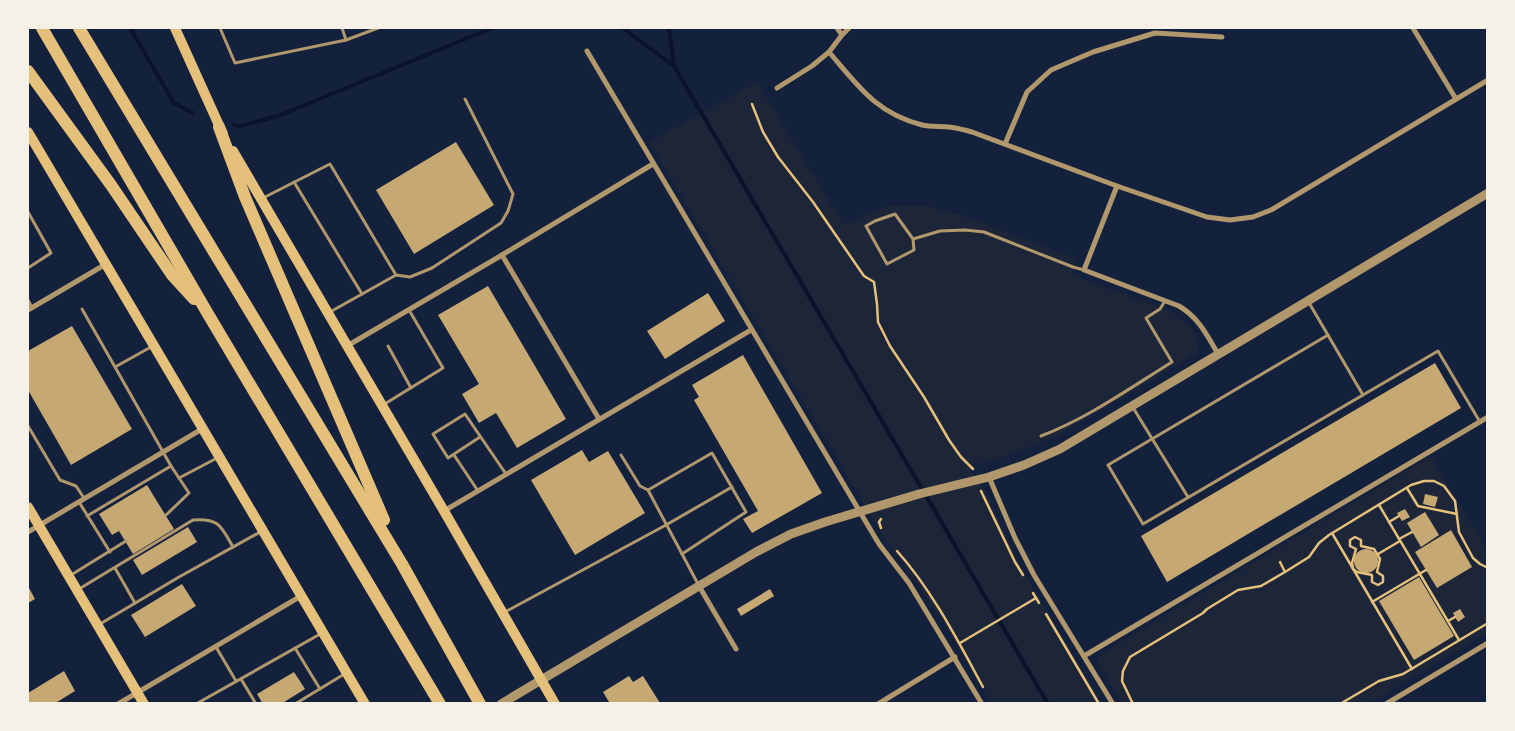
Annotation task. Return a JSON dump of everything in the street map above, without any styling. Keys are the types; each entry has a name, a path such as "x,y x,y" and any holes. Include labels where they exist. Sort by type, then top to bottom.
{"highway":[{"path":"42,28 208,314 440,704"},
{"path":"79,28 402,564 480,704"},
{"path":"28,71 111,185 172,275 208,314"},
{"path":"219,127 245,197 402,564"}],"main road":[{"path":"175,28 219,127 260,200 348,346 555,704"},
{"path":"28,132 366,704"},
{"path":"28,507 144,704"}],"street":[{"path":"837,28 842,35"},
{"path":"777,88 812,66 829,52 849,28"},
{"path":"1413,28 1456,99"},
{"path":"1005,144 1027,92 1051,70 1093,52 1156,34 1222,37"},
{"path":"587,51 879,544 909,583 982,704"},
{"path":"829,52 866,95 882,108 902,118 924,126 949,127 972,132 1208,218 1230,220 1252,217 1271,210 1488,80"},
{"path":"348,346 653,164"},
{"path":"1117,186 1084,270 1184,309 1198,320 1218,354"},
{"path":"501,704 756,552 791,534 919,494 989,477 1024,465 1060,449 1488,194"},
{"path":"502,255 599,419"},
{"path":"30,309 106,264"},
{"path":"444,511 751,330"},
{"path":"1084,656 1488,417"},
{"path":"28,532 203,428"},
{"path":"989,477 1015,538 1034,575 1113,704"},
{"path":"699,586 736,649"},
{"path":"118,704 302,596"},
{"path":"1386,704 1488,643"},
{"path":"878,704 955,657"}],"lane":[{"path":"220,28 235,63 346,40 378,28"},
{"path":"342,28 346,40"},
{"path":"328,313 396,274 410,277 432,268 501,223 508,211 512,194 465,99"},
{"path":"260,200 330,164 396,274"},
{"path":"294,182 362,294"},
{"path":"28,212 51,252 28,268"},
{"path":"895,214 913,239 914,250 887,264 866,226 895,214"},
{"path":"913,239 940,231 965,230 984,232 1084,270"},
{"path":"28,300 30,309"},
{"path":"1041,436 1082,417 1172,362 1146,318 1160,309 1166,301"},
{"path":"1308,301 1363,395"},
{"path":"82,309 171,466 189,493 166,515"},
{"path":"382,406 443,368 409,310"},
{"path":"1328,335 1108,465 1143,524 1438,351 1480,422"},
{"path":"115,367 154,345"},
{"path":"388,346 411,388"},
{"path":"1132,406 1188,497"},
{"path":"480,437 448,458 433,434 464,414 506,474"},
{"path":"28,426 60,480 76,486 84,498"},
{"path":"648,490 712,453 746,512 682,554"},
{"path":"454,454 478,491"},
{"path":"622,455 640,486 648,490 699,586"},
{"path":"179,478 220,457"},
{"path":"87,516 171,466"},
{"path":"502,613 666,525 732,487"},
{"path":"78,502 110,552"},
{"path":"77,591 192,520 206,519 216,522 226,534 233,547"},
{"path":"98,626 179,577 263,531"},
{"path":"69,577 126,541"},
{"path":"115,568 135,603"},
{"path":"196,704 323,633"},
{"path":"216,647 236,682"},
{"path":"295,648 320,689"},
{"path":"295,704 347,672"},
{"path":"241,679 256,704"}],"path":[{"path":"752,104 763,132 778,157 813,202 864,276 874,282 878,304 878,322 890,346 924,397 949,440 973,469"},
{"path":"1133,704 1122,681 1122,671 1130,657 1204,613 1207,608 1238,590 1261,586 1285,572 1309,557 1319,544 1332,533 1407,488 1429,480 1444,486 1455,501 1458,529 1470,553 1476,561 1488,568"},
{"path":"1407,488 1418,506 1457,514"},
{"path":"1379,505 1460,640"},
{"path":"1389,522 1399,516"},
{"path":"1378,554 1412,532"},
{"path":"1332,533 1412,668"},
{"path":"1356,549 1350,546 1350,540 1355,537 1361,540 1361,546"},
{"path":"1361,546 1374,549 1380,559 1377,572 1372,575 1357,572 1353,569 1352,563 1356,549 1361,546"},
{"path":"1280,562 1285,572"},
{"path":"1372,602 1426,570"},
{"path":"1372,575 1372,582 1378,585 1383,582 1383,576 1377,572"},
{"path":"960,643 1036,598"},
{"path":"1448,621 1455,617"},
{"path":"1340,704 1379,680 1400,675 1488,623"}],"shaded area":[{"path":"757,82 844,225 870,212 891,206 928,206 964,216 1077,259 1071,274 1176,314 1191,327 1201,342 1197,344 1197,353 1057,436 999,459 968,467 986,493 1022,570 1102,703 991,703 944,623 883,536 649,142"},
{"path":"1431,456 1487,550 1487,633 1370,703 1121,703 1099,666 1098,660 1101,654"}],"building":[{"path":"456,142 494,205 414,254 376,190"},
{"path":"488,286 566,419 517,448 496,413 479,423 462,394 479,384 438,315"},
{"path":"708,293 725,321 665,359 647,331"},
{"path":"72,326 132,429 71,465 28,390 28,351"},
{"path":"743,355 822,493 752,533 743,519 758,511 694,400 699,397 692,385"},
{"path":"1435,363 1461,408 1167,582 1141,536"},
{"path":"582,450 589,462 608,451 645,513 575,555 531,480"},
{"path":"147,485 174,529 133,554 119,531 112,535 99,514"},
{"path":"1425,494 1438,497 1435,507 1423,504"},
{"path":"1405,509 1410,517 1402,521 1397,513"},
{"path":"1425,512 1439,535 1421,547 1407,523"},
{"path":"188,527 197,542 142,575 133,560"},
{"path":"1451,530 1472,567 1437,588 1415,552"},
{"path":"1366,549 1375,552 1378,561 1375,570 1366,573 1357,570 1354,561 1357,552"},
{"path":"1419,577 1454,636 1414,660 1379,601"},
{"path":"182,584 196,606 145,637 131,615"},
{"path":"28,586 35,599 28,603"},
{"path":"770,589 774,596 741,616 737,609"},
{"path":"1460,609 1465,617 1458,622 1453,613"},
{"path":"64,671 75,691 54,704 28,704 28,693"},
{"path":"294,672 305,689 281,704 263,704 257,694"},
{"path":"629,676 633,682 643,676 660,703 605,704 609,702 603,692"}],"waterway":[{"path":"130,28 174,103 193,113"},
{"path":"234,125 240,126 278,116 492,28"},
{"path":"623,28 674,66"},
{"path":"669,28 674,66 1048,704"}]}
